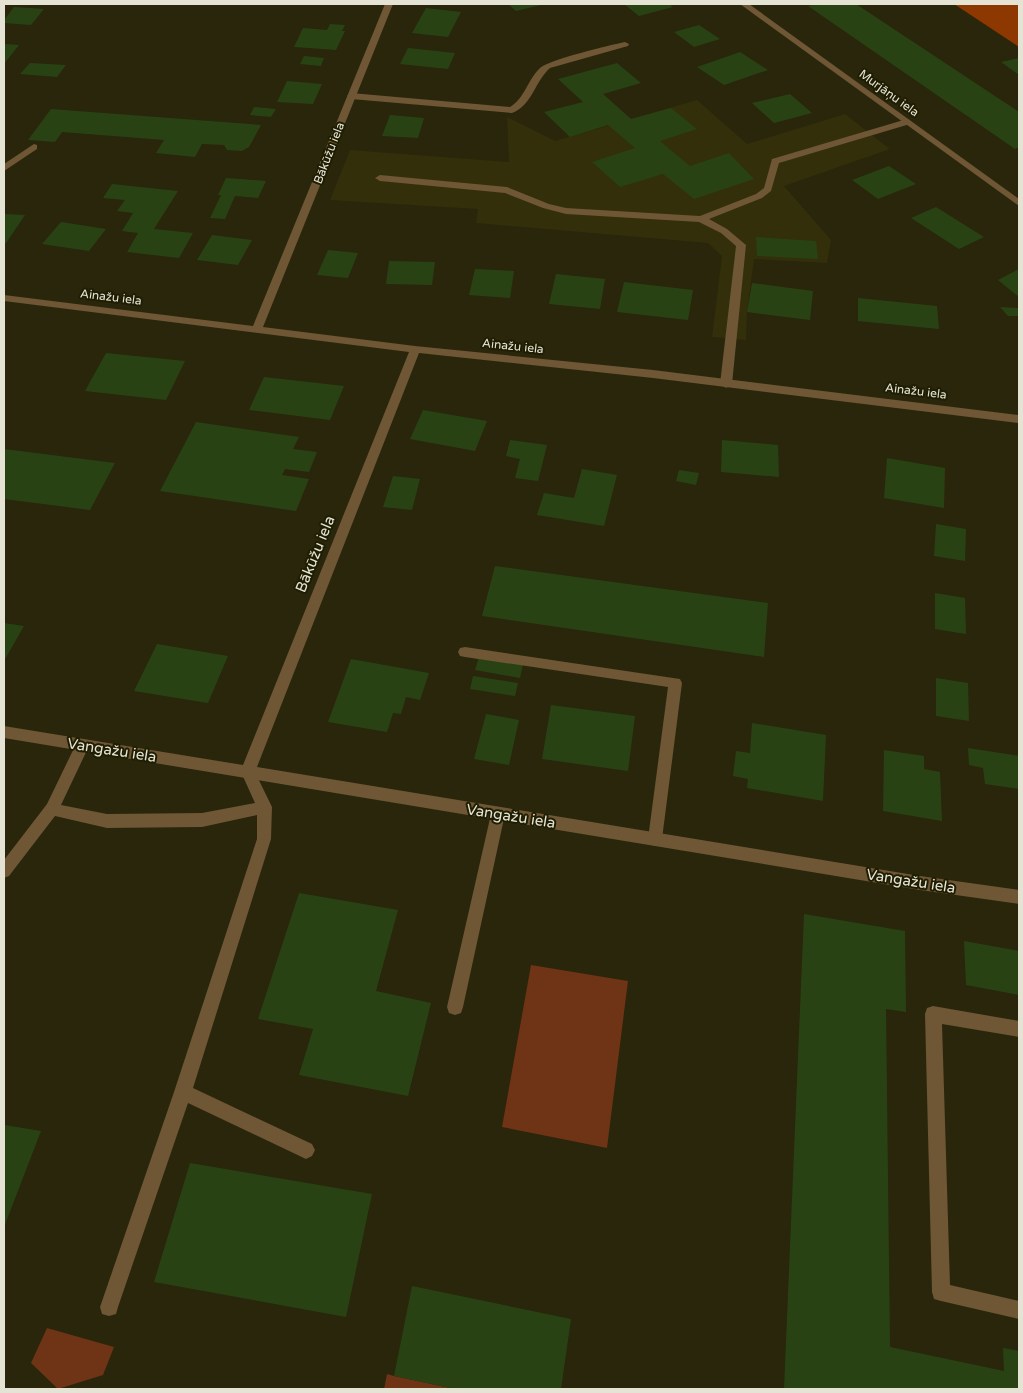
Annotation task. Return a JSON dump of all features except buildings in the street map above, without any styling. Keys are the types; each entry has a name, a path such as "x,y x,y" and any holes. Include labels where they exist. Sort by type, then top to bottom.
{"street":[{"name":"Bākūžu iela","path":"257,329 321,176 351,96 389,4"},
{"name":"Murjāņu iela","path":"744,4 1019,203"},
{"path":"351,96 512,110 522,106 539,72 547,66 625,44"},
{"path":"701,219 759,196 768,189 775,161 907,122"},
{"path":"4,168 34,147"},
{"path":"380,178 507,190 546,206 566,211 701,219 724,231 741,245 726,384"},
{"name":"Ainažu iela","path":"4,298 415,349 1019,419"},
{"name":"Bākūžu iela","path":"248,772 262,732 415,349"},
{"path":"465,652 676,683 655,839"},
{"name":"Vangažu iela","path":"4,732 920,883 1019,897"},
{"path":"4,871 52,809 82,746"},
{"path":"109,1306 184,1092 264,839 265,807 248,772"},
{"path":"52,809 107,821 202,820 265,807"},
{"path":"455,1007 498,814"},
{"path":"1019,1029 933,1014 941,1292 1019,1310"},
{"path":"184,1092 306,1150"}],"shaded area":[{"path":"954,4 1019,4 1019,47"},
{"path":"697,100 747,144 845,114 890,149 784,186 831,240 827,263 754,259 747,312 746,340 712,337 722,256 708,243 476,223 478,209 330,200 350,150 509,162 507,117 555,141"},
{"path":"531,965 628,981 607,1148 502,1127"},
{"path":"47,1328 114,1347 103,1375 58,1389 31,1363"},
{"path":"387,1374 394,1376 455,1389 384,1389"}]}
